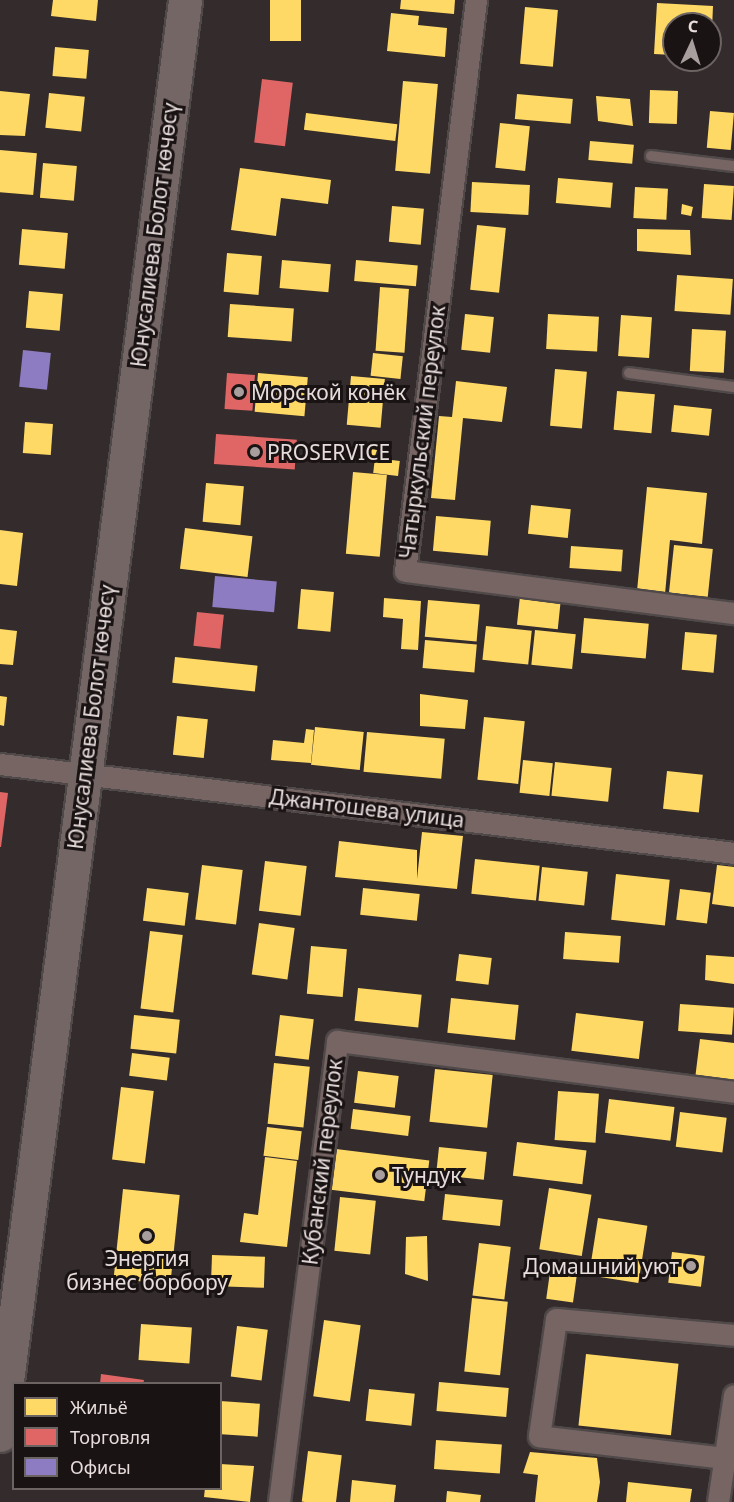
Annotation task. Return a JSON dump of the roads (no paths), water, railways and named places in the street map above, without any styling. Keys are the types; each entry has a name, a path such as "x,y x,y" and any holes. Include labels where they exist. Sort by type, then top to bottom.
{"main road":[{"name":"Юнусалиева Болот көчөсү","path":"0,1435 83,775 185,0"}],"street":[{"name":"Чатыркульский переулок","path":"476,0 405,571 734,613"},
{"name":"Джантошева улица","path":"0,764 734,852"},
{"name":"Кубанский переулок","path":"279,1502 337,1041 734,1092"},
{"path":"724,1458 539,1436 556,1318 734,1335"},
{"path":"718,1502 734,1395"}],"lane":[{"path":"651,156 734,166"},
{"path":"629,373 734,387"}],"place":[{"name":"Морской конёк","path":"239,392"},
{"name":"PROSERVICE","path":"255,452"},
{"name":"Тундук","path":"380,1175"},
{"name":"Энергия бизнес борбору","path":"147,1236"},
{"name":"Домашний уют","path":"691,1266"}]}
